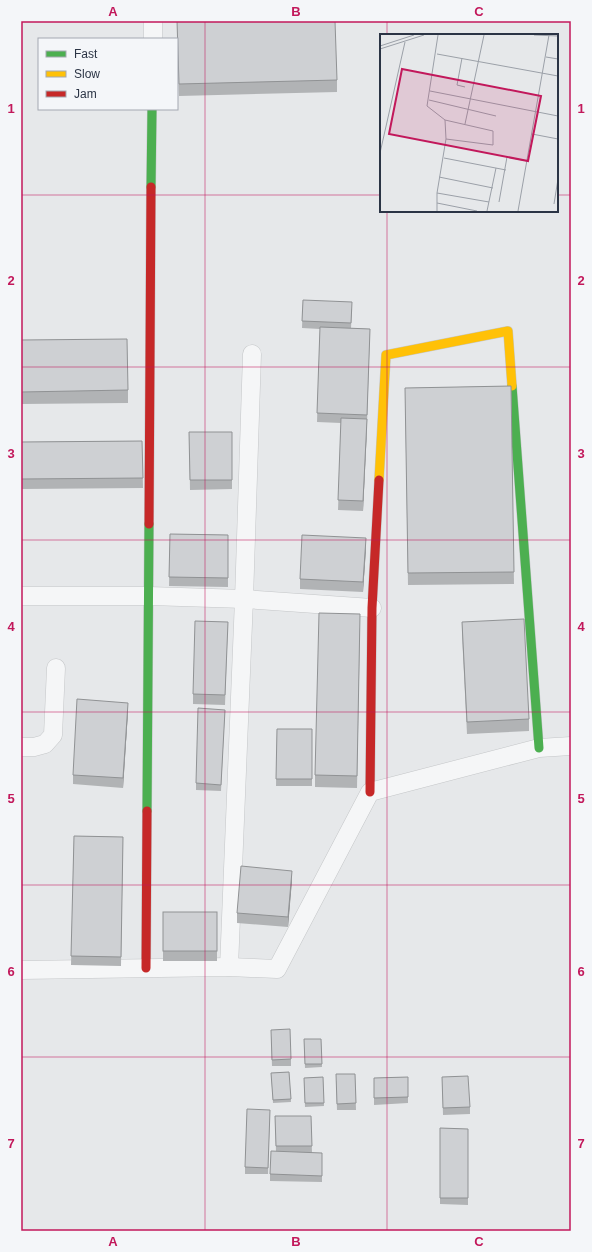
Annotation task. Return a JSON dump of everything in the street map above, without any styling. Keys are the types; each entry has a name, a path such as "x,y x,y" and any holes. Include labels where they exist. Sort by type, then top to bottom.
{"street":[{"path":"153,21 153,38"},
{"path":"146,968 152,110"},
{"path":"21,970 146,968 277,969 370,792 372,608 386,355 508,331 539,748"},
{"path":"229,968 252,354"},
{"path":"21,596 148,596 244,599 372,608"},
{"path":"21,747 34,747 45,744 53,735 56,668"},
{"path":"370,792 539,748 571,746"}],"building":[{"path":"177,21 335,21 337,80 179,84"},
{"path":"303,300 352,302 351,323 302,321"},
{"path":"320,327 370,329 367,415 317,413"},
{"path":"127,339 128,390 21,392 21,340"},
{"path":"511,386 514,572 408,573 405,388"},
{"path":"341,418 367,419 363,501 338,500"},
{"path":"189,432 232,432 232,480 190,480"},
{"path":"142,441 143,478 21,479 21,442"},
{"path":"170,534 228,535 228,578 169,577"},
{"path":"302,535 366,538 363,582 300,579"},
{"path":"319,613 360,614 357,776 315,775"},
{"path":"524,619 529,719 467,722 462,622"},
{"path":"195,621 228,622 225,695 193,694"},
{"path":"77,699 128,703 123,778 73,775"},
{"path":"198,708 225,710 221,785 196,783"},
{"path":"277,729 312,729 312,779 276,779"},
{"path":"74,836 123,837 121,957 71,956"},
{"path":"241,866 292,871 288,917 237,913"},
{"path":"163,912 217,912 217,951 163,951"},
{"path":"290,1029 291,1059 272,1060 271,1030"},
{"path":"304,1039 321,1039 322,1064 305,1064"},
{"path":"289,1072 291,1099 273,1100 271,1073"},
{"path":"336,1074 355,1074 356,1103 337,1104"},
{"path":"468,1076 470,1107 443,1108 442,1077"},
{"path":"323,1077 324,1103 305,1103 304,1078"},
{"path":"408,1077 408,1097 374,1098 374,1078"},
{"path":"247,1109 270,1110 268,1168 245,1167"},
{"path":"275,1116 311,1116 312,1146 276,1146"},
{"path":"440,1128 468,1129 468,1198 440,1198"},
{"path":"271,1151 322,1153 322,1176 270,1174"}],"traffic: fast":[{"path":"151,187 152,110"},
{"path":"512,386 539,748"},
{"path":"147,811 149,524"}],"traffic: slow":[{"path":"379,480 386,355 508,331 512,386"}],"traffic: jam":[{"path":"149,524 151,187"},
{"path":"370,792 372,608 379,480"},
{"path":"146,968 147,811"}]}
